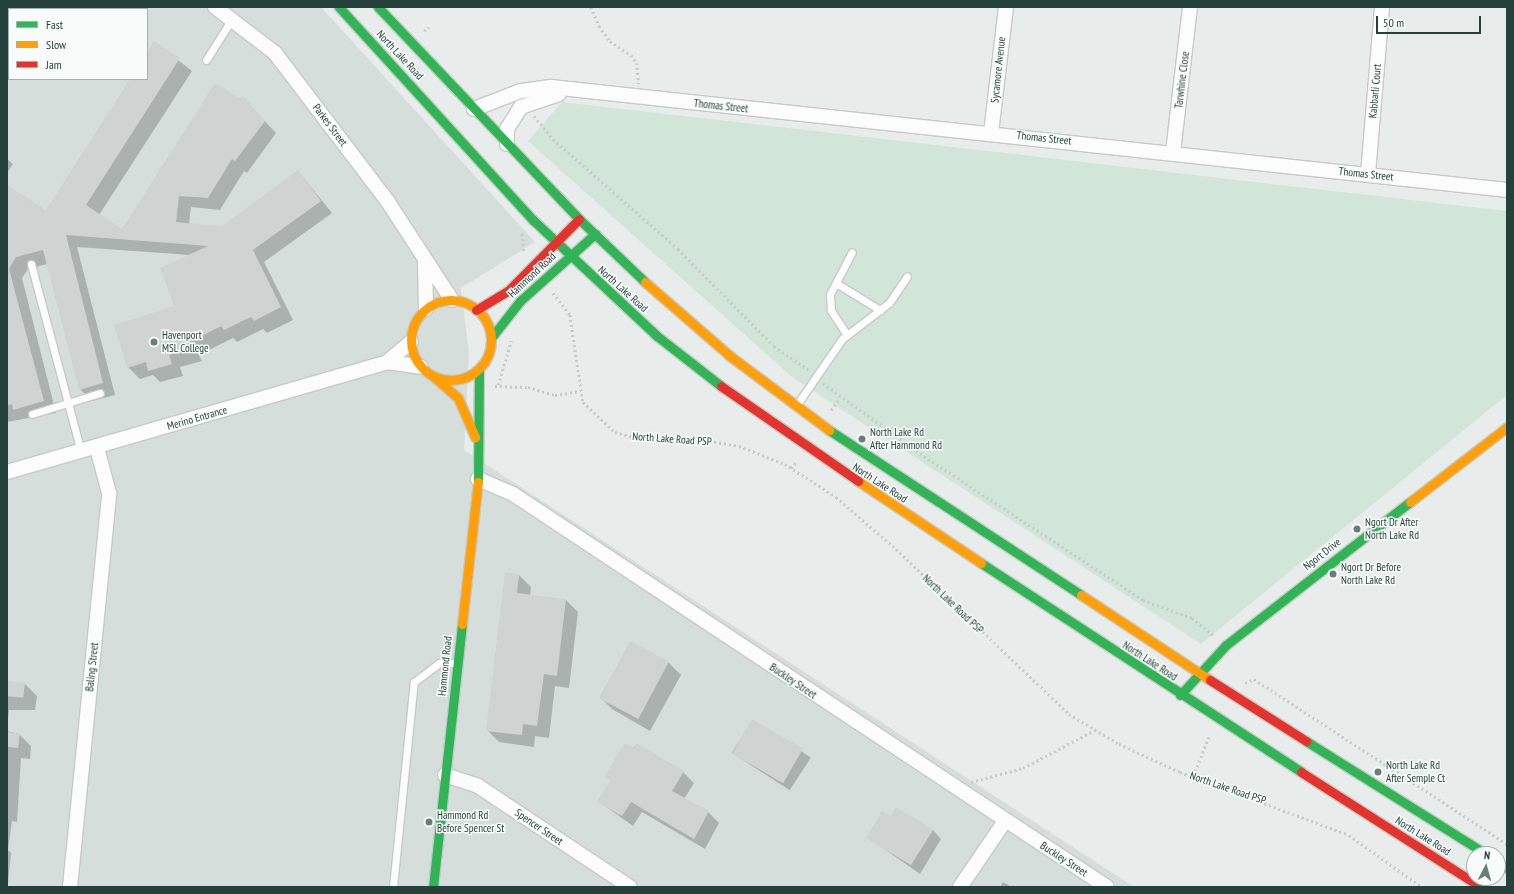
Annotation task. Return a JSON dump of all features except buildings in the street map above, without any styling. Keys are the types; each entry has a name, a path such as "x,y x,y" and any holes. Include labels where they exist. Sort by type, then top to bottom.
{"main road":[{"name":"North Lake Road","path":"339,7 556,242 657,336 773,425 1180,695 1481,887"},
{"name":"North Lake Road","path":"378,7 579,219 677,312 797,405 1198,672 1473,846"},
{"name":"Hammond Road","path":"476,310 508,291 579,219"},
{"name":"Hammond Road","path":"491,338 520,301 595,234"},
{"path":"452,300 476,310 489,327 491,338 488,355 478,369 457,380 433,376 421,366 411,342 412,329 426,309 452,300"},
{"name":"Hammond Road","path":"433,887 478,479 480,390 478,369"},
{"name":"Hammond Road","path":"433,376 458,398 468,414 478,448"},
{"name":"Ngort Drive","path":"1180,695 1198,672 1226,645 1507,427"}],"street":[{"name":"Parkes Street","path":"215,7 274,53 388,202 425,261 452,300"},
{"name":"Sycamore Avenue","path":"991,133 1006,7"},
{"name":"Tarwhine Close","path":"1173,152 1190,7"},
{"name":"Kabbarli Court","path":"1368,174 1382,7"},
{"name":"Thomas Street","path":"474,109 521,91 551,87 579,93 1173,152 1507,190"},
{"name":"Thomas Street","path":"521,107 549,95 579,93"},
{"path":"507,144 507,129 521,107"},
{"path":"425,261 426,309"},
{"name":"Merino Entrance","path":"7,472 97,448 386,362 411,342"},
{"name":"Merino Entrance","path":"386,362 421,366"},
{"name":"Baling Street","path":"70,887 109,492 97,448"},
{"name":"Buckley Street","path":"478,479 513,494 952,786 1107,887"},
{"name":"Spencer Street","path":"445,776 478,786 630,887"},
{"path":"960,887 1005,821"}],"lane":[{"path":"206,60 232,19"},
{"path":"847,335 831,310 830,294 852,252"},
{"path":"31,264 66,403 81,452"},
{"path":"797,405 847,335 889,303 907,276"},
{"path":"836,283 880,310"},
{"path":"32,414 100,393"},
{"path":"393,887 414,682 424,671 439,663 458,663"}],"path":[{"path":"592,7 599,26 610,41 631,55 637,63 639,84 631,84"},
{"path":"521,107 678,249 774,346 816,377 859,412 1136,596 1192,618 1226,645"},
{"name":"North Lake Road PSP","path":"547,296 552,292 570,315 579,391 583,402 615,432 637,438 709,441 739,446 785,464 836,497 896,549 1069,714 1096,730 1180,772 1349,835 1422,887"},
{"path":"498,386 514,336"},
{"path":"480,390 498,386 528,387 555,395 579,391"},
{"path":"1239,682 1243,684"},
{"path":"952,786 1023,768 1096,730"}],"shaded area":[{"path":"7,7 321,7 535,242 461,288 469,353 464,450 1134,887 7,887"}],"green space":[{"path":"562,102 1507,211 1507,395 1201,644 792,377 528,141"}],"traffic: fast":[{"path":"339,7 533,220 657,336 721,386"},
{"path":"378,7 579,219 645,282"},
{"path":"491,338 520,301 595,234"},
{"path":"478,482 479,369"},
{"path":"829,430 1081,595"},
{"path":"1180,695 1226,645 1410,502"},
{"path":"981,563 1301,772"},
{"path":"433,887 462,624"},
{"path":"1306,741 1473,846"}],"traffic: slow":[{"path":"645,282 730,356 829,430"},
{"path":"451,300 466,303 479,312 488,325 491,340 488,355 479,368 466,377 451,380 436,377 423,368 414,355 411,340 414,325 423,312 436,303 451,300"},
{"path":"434,377 458,398 475,437"},
{"path":"1410,502 1507,427"},
{"path":"858,481 981,563"},
{"path":"462,624 478,482"},
{"path":"1081,595 1210,680"}],"traffic: jam":[{"path":"476,310 508,291 579,219"},
{"path":"721,386 858,481"},
{"path":"1210,680 1306,741"},
{"path":"1301,772 1481,887"}],"place":[{"name":"Havenport MSL College","path":"154,342"},
{"name":"North Lake Rd After Hammond Rd","path":"862,439"},
{"name":"Ngort Dr After North Lake Rd","path":"1357,529"},
{"name":"Ngort Dr Before North Lake Rd","path":"1333,574"},
{"name":"North Lake Rd After Semple Ct","path":"1378,772"},
{"name":"Hammond Rd Before Spencer St","path":"429,822"}]}
